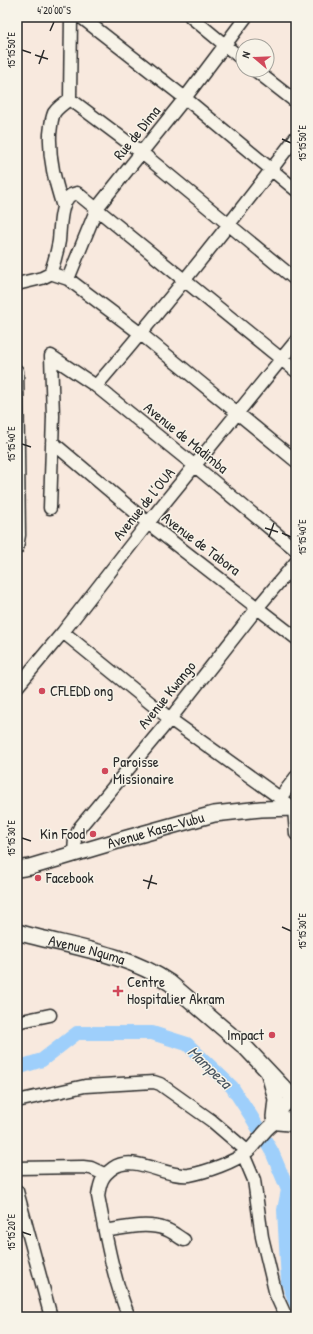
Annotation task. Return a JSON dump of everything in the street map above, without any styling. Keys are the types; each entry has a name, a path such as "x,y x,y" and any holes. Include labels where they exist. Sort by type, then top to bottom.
{"main road":[{"name":"Avenue Kasa-Vubu","path":"17,869 30,867 74,853 214,814 261,808 295,808"},
{"name":"Avenue Nguma","path":"17,932 115,957 142,966 158,974 246,1048 295,1096"},
{"path":"267,1070 276,1099 273,1122 289,1123 296,1126"}],"street":[{"path":"70,99 71,17"},
{"path":"81,17 185,98 296,190"},
{"path":"191,17 235,54"},
{"name":"Rue de Dima","path":"68,278 97,208 185,98 246,17"},
{"path":"265,78 296,102"},
{"path":"70,99 142,153 296,280"},
{"path":"63,206 51,162 51,120 58,108 70,99"},
{"path":"96,386 141,334 296,137"},
{"path":"50,274 55,262 59,243 63,206 66,199 70,195 78,193 296,371"},
{"path":"17,284 42,278 50,274 68,278 141,334 296,461"},
{"name":"Avenue de l’OUA","path":"17,687 63,632 296,341"},
{"name":"Avenue de Madimba","path":"52,442 51,356 96,386 296,550"},
{"path":"17,371 19,535 17,548"},
{"path":"50,508 52,442"},
{"name":"Avenue de Tabora","path":"52,442 148,524 258,607 296,638"},
{"name":"Avenue Kwango","path":"74,853 75,838 80,827 170,719 258,607 296,562"},
{"path":"63,632 170,719 295,808 296,834"},
{"path":"280,798 296,777"},
{"path":"17,1022 50,1015"},
{"path":"17,1101 85,1086 154,1082 160,1084 212,1121 247,1151 254,1180 262,1237 276,1295 286,1317"},
{"path":"129,1317 123,1302 105,1231 98,1196 104,1174 124,1162 135,1163 170,1174 190,1175 221,1166 247,1151 295,1096"},
{"path":"273,1122 296,1116"},
{"path":"17,1168 83,1167 91,1168 104,1174"},
{"path":"17,1191 51,1317"},
{"path":"105,1231 133,1226 165,1228 184,1240"}],"waterway":[{"name":"Mampeza","path":"17,1068 42,1060 77,1033 152,1033 187,1044 232,1087 272,1152 288,1190 284,1210 288,1282 296,1303"}],"place":[{"name":"CFLEDD ong","path":"42,691"},
{"name":"Paroisse Missionaire","path":"105,771"},
{"name":"Kin Food","path":"93,834"},
{"name":"Facebook","path":"38,878"},
{"name":"Centre Hospitalier Akram","path":"118,991"},
{"name":"Impact","path":"272,1035"}]}
